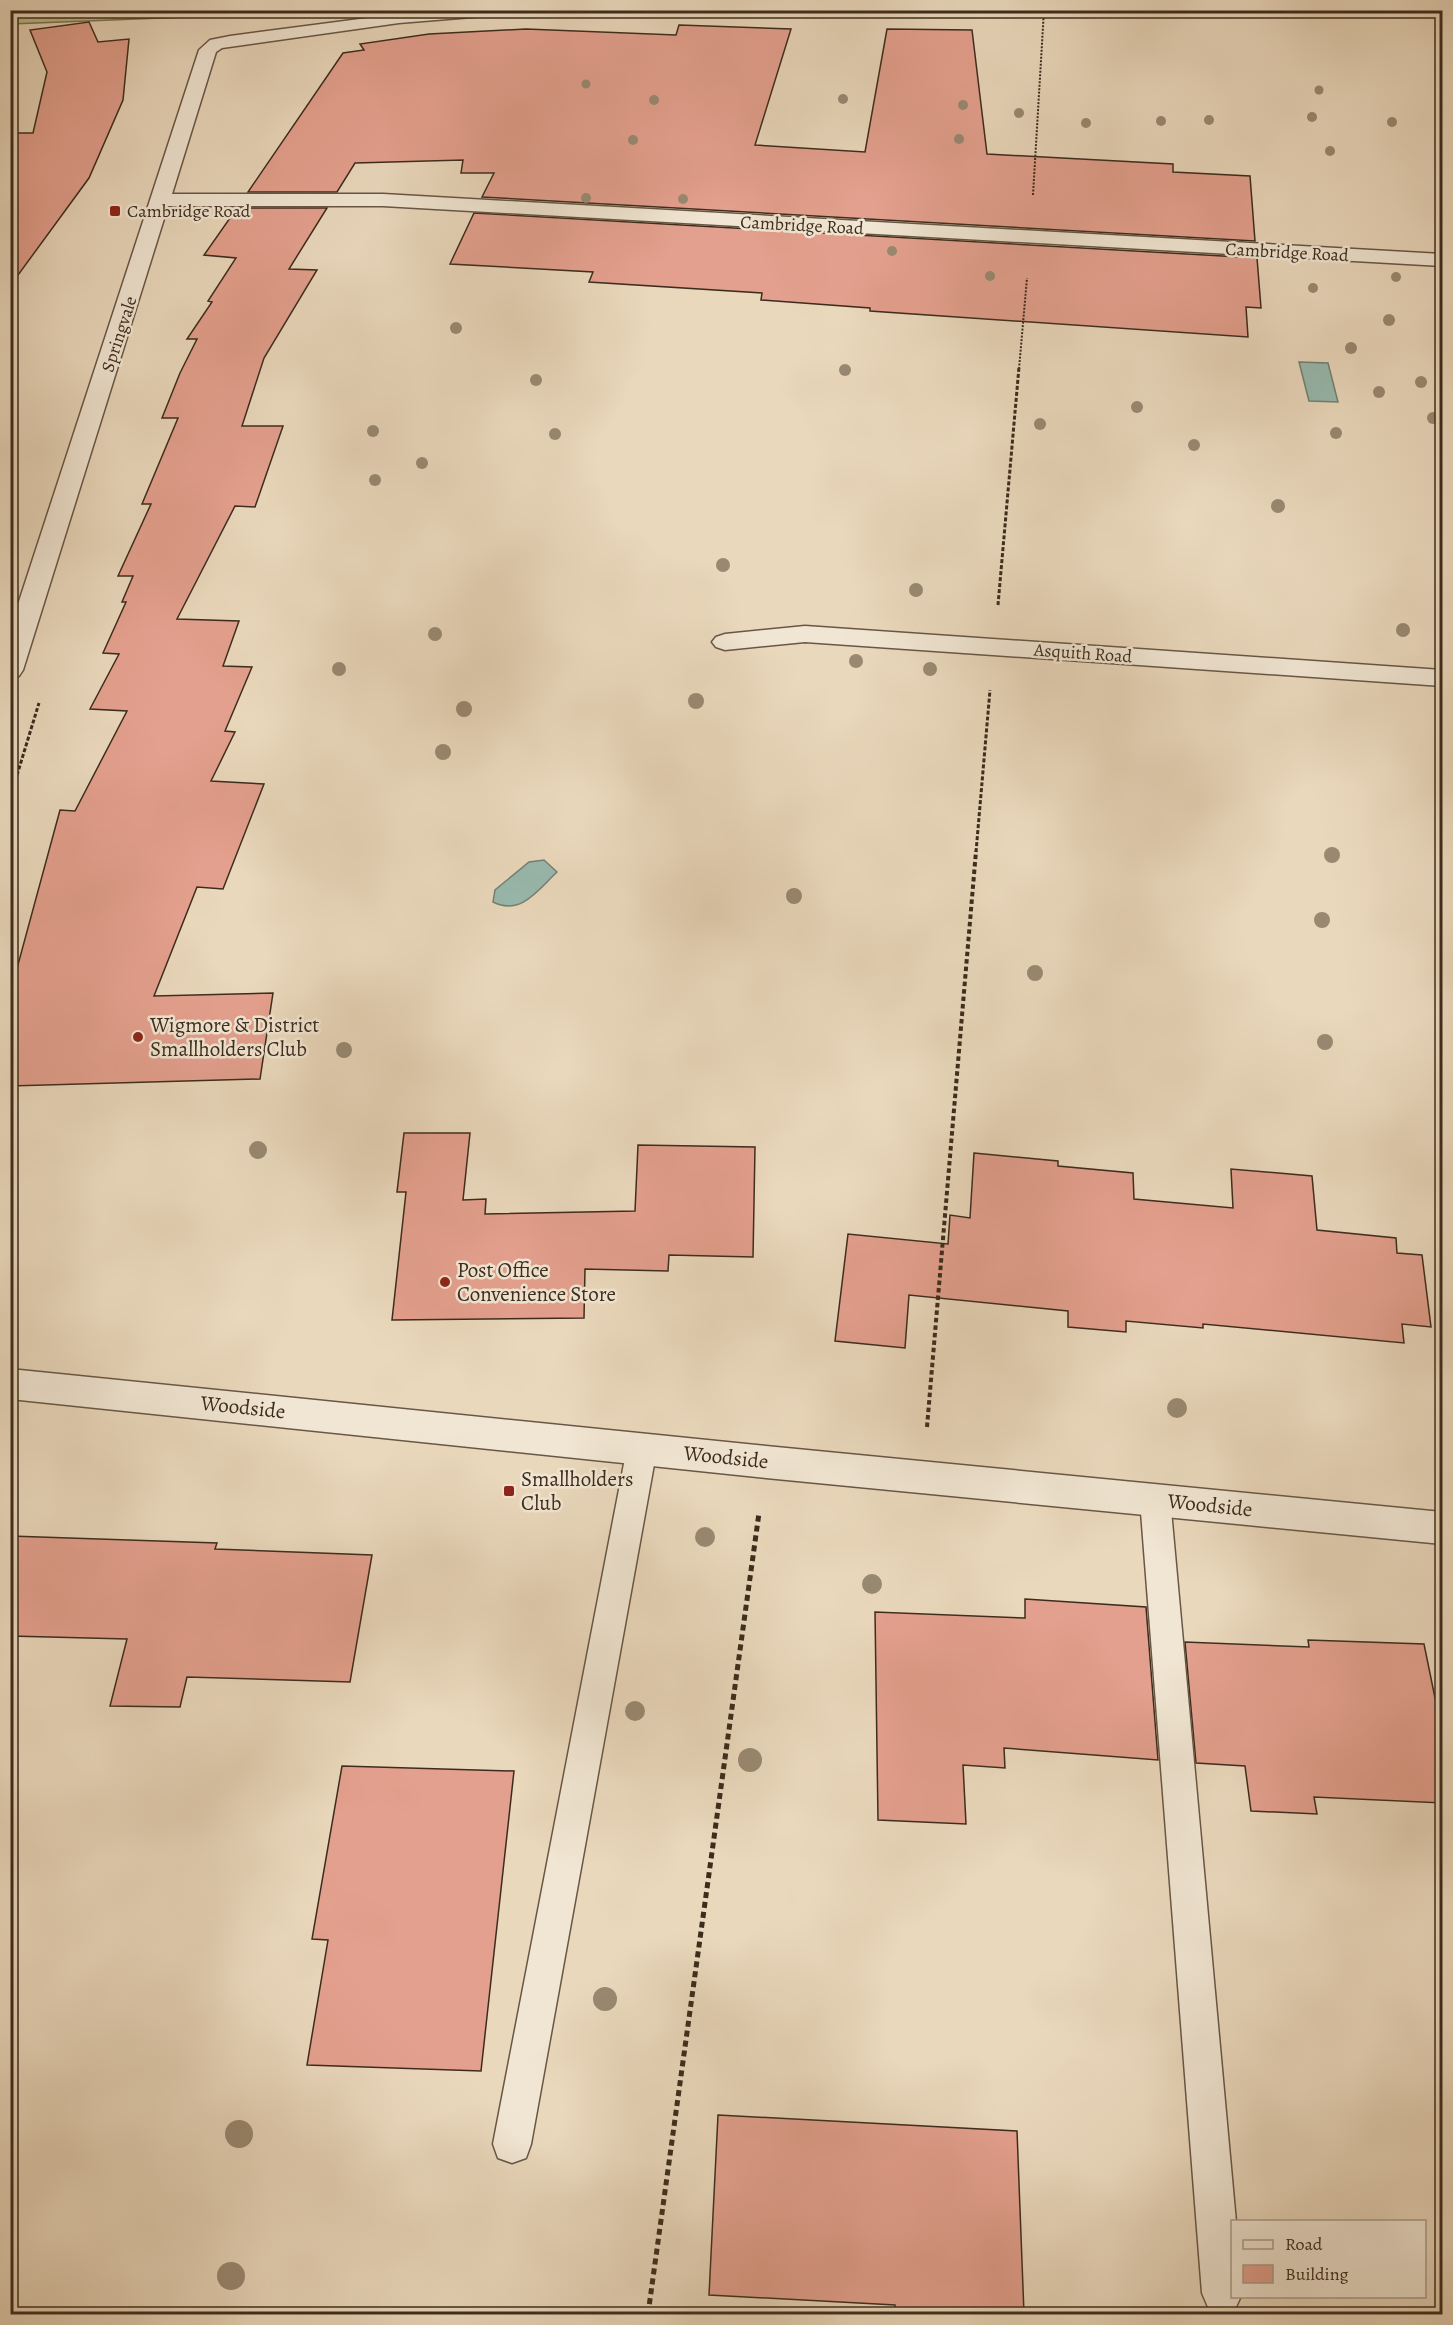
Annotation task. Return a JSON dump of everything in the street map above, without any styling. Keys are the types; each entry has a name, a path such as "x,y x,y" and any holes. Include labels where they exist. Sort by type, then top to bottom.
{"street":[{"name":"Springvale","path":"10,670 162,200 203,60 208,50 216,44 399,18 497,10"},
{"name":"Cambridge Road","path":"162,200 383,200 1443,260"},
{"name":"Asquith Road","path":"724,642 805,634 1443,678"},
{"name":"Woodside","path":"10,1384 766,1462 1443,1528"}],"lane":[{"path":"512,2144 642,1448"},
{"path":"1155,1499 1222,2293"}],"path":[{"path":"927,1427 1030,238 1044,10"},
{"path":"10,798 41,698"},
{"path":"648,2314 766,1462"}],"green space":[{"path":"10,11 238,11 213,16 11,24"}],"water":[{"path":"1299,362 1328,363 1338,402 1309,401"},
{"path":"544,860 557,872 536,893 512,906 493,902 495,890 529,862"}],"building":[{"path":"89,22 98,42 129,39 123,100 89,178 10,286 10,133 33,133 47,72 30,30"},
{"path":"679,25 791,29 755,145 865,152 887,29 972,30 987,154 1173,164 1173,172 1250,176 1255,241 482,197 494,173 461,173 463,160 355,163 337,192 248,192 343,53 364,50 360,44 429,34 526,29 676,35"},
{"path":"237,208 327,208 289,269 317,270 264,358 242,426 283,426 255,507 235,506 177,619 239,621 223,666 252,667 225,731 235,732 211,781 264,784 223,889 197,887 154,996 273,993 260,1079 10,1086 10,994 60,810 75,811 127,711 90,709 119,654 103,653 126,602 122,602 133,576 118,576 151,504 142,504 178,418 162,418 197,339 187,339 212,302 208,301 236,258 204,255"},
{"path":"474,213 1257,258 1261,308 1246,307 1248,337 870,311 870,308 761,300 762,293 589,282 593,272 450,264"},
{"path":"404,1133 470,1133 463,1200 486,1199 485,1214 635,1211 638,1145 755,1147 753,1257 669,1255 668,1271 585,1269 584,1318 392,1320 406,1192 397,1192"},
{"path":"974,1153 1058,1161 1058,1166 1133,1173 1134,1199 1233,1208 1231,1169 1312,1176 1317,1230 1396,1238 1397,1253 1422,1255 1431,1327 1402,1324 1404,1343 1203,1324 1203,1328 1126,1321 1126,1332 1068,1327 1068,1311 909,1295 905,1348 835,1341 848,1234 948,1244 950,1215 970,1218"},
{"path":"10,1536 217,1543 215,1549 372,1555 350,1682 187,1677 180,1707 110,1706 127,1639 10,1636"},
{"path":"1025,1599 1146,1607 1158,1760 1004,1748 1005,1768 963,1765 966,1824 878,1820 875,1612 1025,1618"},
{"path":"1308,1640 1424,1644 1443,1737 1443,1803 1314,1797 1317,1814 1251,1811 1245,1766 1196,1763 1185,1642 1309,1647"},
{"path":"342,1766 514,1771 481,2071 307,2065 328,1940 312,1939"},
{"path":"718,2115 1017,2131 1024,2314 895,2314 895,2305 709,2295"}],"place":[{"name":"Cambridge Road","path":"115,211"},
{"name":"Wigmore & District Smallholders Club","path":"138,1037"},
{"name":"Post Office Convenience Store","path":"445,1282"},
{"name":"Smallholders Club","path":"509,1491"}]}
